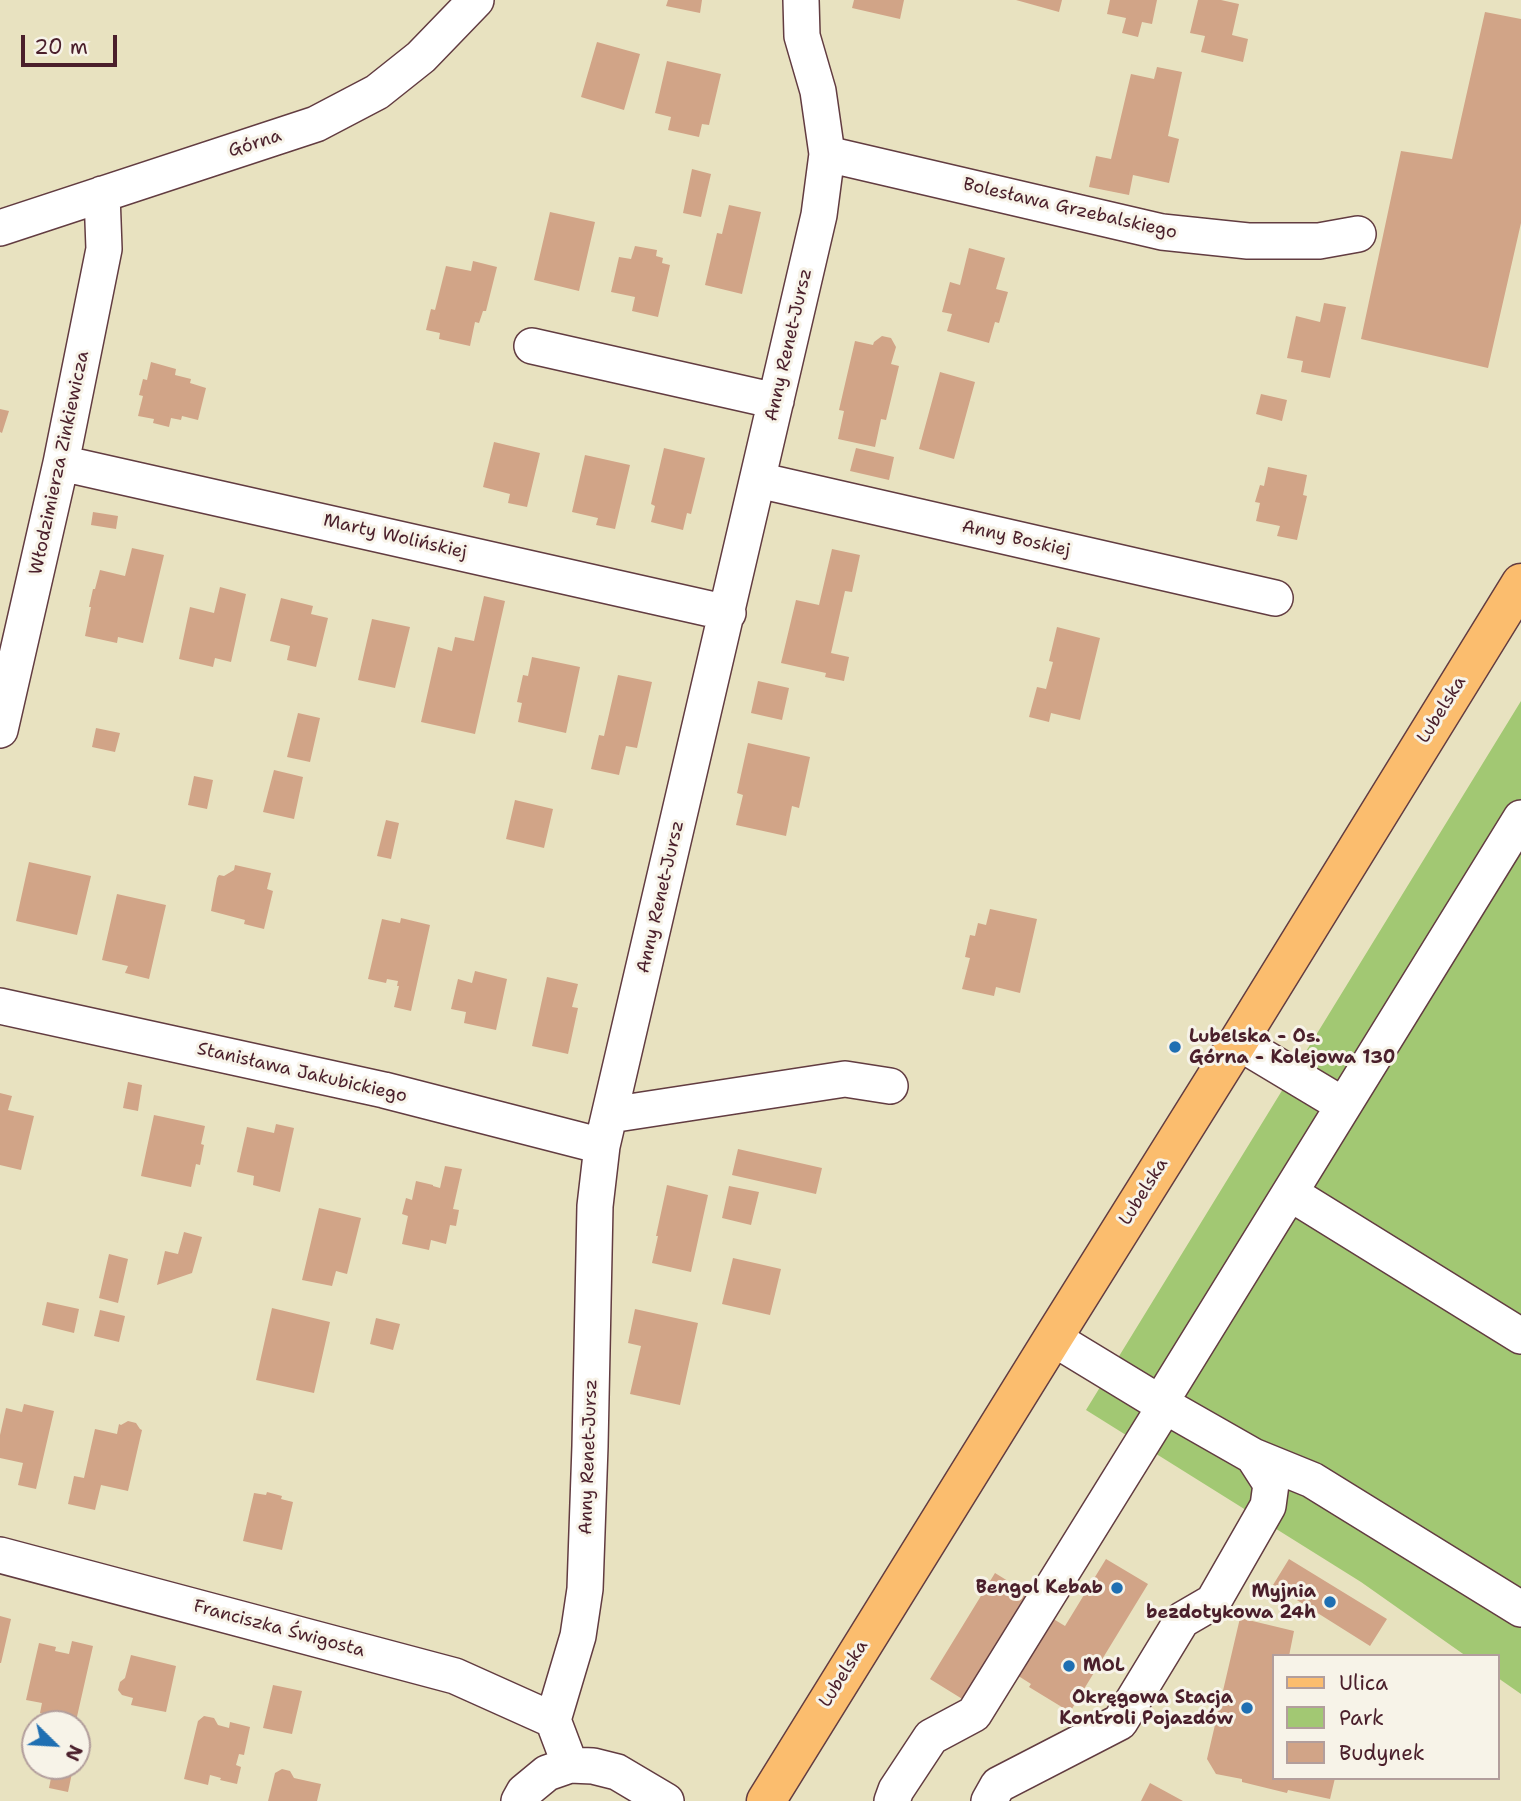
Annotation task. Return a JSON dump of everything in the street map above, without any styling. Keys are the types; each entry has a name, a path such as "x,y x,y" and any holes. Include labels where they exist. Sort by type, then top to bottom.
{"main road":[{"name":"Lubelska","path":"766,1801 1521,583"}],"street":[{"name":"Górna","path":"0,228 316,124 377,93 421,57 476,0"},
{"name":"Anny Renet-Jursz","path":"553,1720 578,1636 584,1589 595,1206 606,1131 819,215 827,154 818,92 802,36 781,0"},
{"name":"Anny Renet-Jursz","path":"801,0 802,36"},
{"name":"Bolesława Grzebalskiego","path":"827,154 1162,232 1248,241 1318,241 1358,234"},
{"name":"Włodzimierza Zinkiewicza","path":"0,730 61,463 104,249 102,194"},
{"path":"532,346 776,401"},
{"name":"Marty Wolińskiej","path":"61,463 727,614"},
{"name":"Anny Boskiej","path":"758,480 1275,598"},
{"path":"892,1801 896,1790 931,1737 974,1714 1343,1105 1521,818"},
{"name":"Stanisława Jakubickiego","path":"0,1006 384,1090 606,1131 845,1079 890,1086"},
{"path":"1238,1042 1343,1105"},
{"path":"1290,1193 1521,1336"},
{"path":"1053,1338 1253,1456 1312,1480 1521,1609"},
{"path":"989,1801 998,1785 1120,1722 1182,1620 1213,1602 1268,1506 1271,1484 1253,1456"},
{"name":"Franciszka Świgosta","path":"0,1555 455,1676 553,1720"},
{"path":"553,1720 570,1765"},
{"path":"519,1801 524,1792 547,1773 570,1765 593,1766 617,1772 666,1801"}],"green space":[{"path":"1521,701 1521,1694 1500,1679 1500,1654 1463,1654 1361,1582 1086,1410"}],"building":[{"path":"668,0 702,0 700,13 666,6"},
{"path":"854,0 904,0 900,19 852,8"},
{"path":"1016,0 1062,0 1059,12"},
{"path":"1110,0 1157,0 1152,24 1142,22 1138,37 1122,33 1126,18 1107,14"},
{"path":"1198,0 1221,0 1239,4 1232,35 1248,39 1243,62 1201,52 1205,36 1190,33"},
{"path":"1485,12 1521,19 1521,223 1488,368 1361,339 1401,151 1452,159"},
{"path":"597,42 640,54 624,110 581,97"},
{"path":"667,61 721,74 709,125 702,124 699,137 668,130 671,117 655,113"},
{"path":"1157,67 1182,72 1168,136 1179,139 1169,183 1133,175 1129,195 1089,187 1096,156 1111,159 1131,74 1154,79"},
{"path":"692,169 711,174 701,217 683,213"},
{"path":"729,205 761,212 742,294 705,285 717,233 722,234"},
{"path":"550,212 595,222 579,291 534,280"},
{"path":"635,246 657,250 656,256 663,258 662,263 670,265 658,317 632,311 635,297 611,292 619,257 631,259"},
{"path":"969,248 1005,258 996,289 1008,292 999,323 995,322 989,343 947,331 952,314 942,312 950,282 960,285"},
{"path":"473,261 497,267 486,311 483,311 479,323 475,322 470,346 439,339 440,333 426,330 431,309 435,310 446,266 471,271"},
{"path":"1324,303 1346,307 1330,378 1301,372 1303,361 1287,358 1296,316 1320,322"},
{"path":"882,336 891,338 896,347 891,364 899,366 886,420 881,419 875,447 838,439 844,411 839,410 855,341 873,345"},
{"path":"151,362 176,369 175,375 191,379 190,383 206,388 198,420 182,416 181,420 171,418 169,427 153,423 154,419 138,416 143,396 139,395 143,379 147,380"},
{"path":"940,372 975,382 954,459 919,449"},
{"path":"1261,394 1287,400 1282,421 1256,414"},
{"path":"0,409 9,411 2,433 0,432"},
{"path":"494,442 540,453 527,507 508,503 510,494 483,487"},
{"path":"664,448 705,458 691,514 687,513 683,530 651,522 655,506 651,504"},
{"path":"856,448 894,457 889,480 850,471"},
{"path":"585,455 630,465 615,529 596,525 598,518 572,512"},
{"path":"1268,467 1307,475 1303,495 1307,496 1297,540 1277,536 1280,526 1256,521 1260,503 1255,502 1260,485 1264,486"},
{"path":"93,512 118,516 116,529 91,525"},
{"path":"132,548 164,555 143,643 118,637 117,643 85,636 93,589 100,570 125,576"},
{"path":"832,549 860,555 852,592 845,591 831,653 849,657 844,681 825,677 826,673 781,663 796,600 819,605"},
{"path":"220,587 246,594 231,662 215,658 213,667 179,659 190,607 214,613"},
{"path":"484,596 505,601 475,734 421,722 438,647 452,651 455,637 474,641"},
{"path":"281,598 313,606 311,614 328,618 316,667 287,660 290,646 270,641"},
{"path":"372,619 410,627 395,688 358,680"},
{"path":"1057,627 1100,638 1080,720 1051,713 1049,722 1029,717 1037,687 1046,689 1053,662 1049,661"},
{"path":"532,657 580,667 566,733 518,722 522,703 517,702 523,675 528,676"},
{"path":"618,675 652,682 637,748 626,746 619,775 591,769 599,735 604,736"},
{"path":"758,681 789,688 782,720 751,713"},
{"path":"298,713 320,718 310,762 287,757"},
{"path":"96,728 120,733 115,752 92,747"},
{"path":"748,743 810,757 799,808 792,806 786,836 736,825 743,795 737,793"},
{"path":"274,770 303,777 294,819 263,812"},
{"path":"194,776 213,780 207,809 188,805"},
{"path":"515,800 553,809 544,848 506,839"},
{"path":"386,820 399,823 391,859 377,856"},
{"path":"29,862 91,876 77,935 16,921"},
{"path":"235,865 271,873 267,889 273,891 264,929 244,924 245,920 211,911 217,878 234,870"},
{"path":"117,894 166,905 149,979 125,973 128,966 102,960"},
{"path":"990,909 1037,919 1020,993 996,987 994,996 962,989 970,958 965,957 970,935 975,936 978,923 986,925"},
{"path":"401,918 430,925 411,1011 394,1007 398,981 387,979 386,983 368,979 382,919 400,923"},
{"path":"475,971 507,979 496,1030 464,1023 466,1012 451,1009 458,979 472,983"},
{"path":"547,977 578,984 572,1007 578,1008 568,1054 532,1046"},
{"path":"128,1082 142,1085 138,1111 123,1108"},
{"path":"0,1093 12,1096 8,1110 34,1116 21,1170 0,1165"},
{"path":"154,1115 205,1126 200,1165 196,1164 191,1187 141,1176"},
{"path":"276,1124 294,1128 280,1192 253,1185 254,1176 237,1172 247,1127 274,1133"},
{"path":"738,1149 822,1168 816,1194 732,1175"},
{"path":"445,1166 462,1169 453,1209 459,1210 456,1226 450,1225 446,1244 431,1240 429,1250 402,1244 408,1216 402,1214 406,1198 412,1200 416,1181 440,1188"},
{"path":"667,1185 708,1195 691,1272 652,1263"},
{"path":"729,1186 759,1192 751,1225 722,1218"},
{"path":"319,1208 361,1218 347,1274 336,1271 332,1286 302,1280"},
{"path":"184,1232 202,1237 192,1273 157,1285 165,1251 178,1254"},
{"path":"109,1254 128,1259 118,1303 99,1298"},
{"path":"733,1258 781,1269 770,1315 722,1304"},
{"path":"47,1302 79,1309 74,1333 42,1325"},
{"path":"272,1308 330,1322 314,1393 256,1380"},
{"path":"635,1309 698,1323 680,1405 630,1394 641,1346 628,1343"},
{"path":"100,1310 125,1316 119,1342 94,1336"},
{"path":"376,1318 400,1324 393,1350 370,1344"},
{"path":"24,1404 54,1411 36,1489 18,1485 23,1463 0,1458 0,1435 6,1408 22,1412"},
{"path":"128,1421 136,1423 142,1430 128,1491 101,1485 95,1510 68,1504 74,1476 84,1478 95,1429 117,1434 119,1424"},
{"path":"267,1492 293,1502 282,1550 243,1541 254,1493 266,1495"},
{"path":"1106,1559 1148,1584 1070,1712 1029,1687 1031,1684 998,1663 972,1705 930,1679 995,1573 1037,1599 1032,1606 1065,1626"},
{"name":"Myjnia bezdotykowa 24h","path":"1289,1559 1387,1619 1370,1646 1273,1585"},
{"path":"0,1616 11,1619 1,1663 0,1663"},
{"name":"Okręgowa Stacja Kontroli Pojazdów","path":"1240,1618 1294,1631 1289,1654 1272,1654 1272,1780 1335,1780 1330,1799 1288,1790 1287,1793 1216,1774 1207,1759"},
{"path":"72,1641 93,1646 78,1710 41,1710 42,1703 26,1700 39,1643 69,1654"},
{"path":"131,1655 176,1666 166,1712 131,1705 133,1698 122,1695 118,1690 120,1682 125,1678"},
{"path":"273,1685 302,1691 292,1734 263,1728"},
{"path":"204,1716 214,1718 218,1725 229,1728 230,1722 250,1727 244,1755 239,1754 236,1765 241,1767 237,1784 210,1775 208,1785 184,1779 198,1721"},
{"path":"282,1769 290,1771 294,1778 321,1784 317,1801 268,1801 275,1773"},
{"path":"51,1780 71,1780 68,1792 49,1788"},
{"path":"1150,1783 1183,1801 1141,1801"}],"place":[{"name":"Lubelska - Os. Górna - Kolejowa 130","path":"1175,1047"},
{"name":"Bengol Kebab","path":"1117,1588"},
{"name":"Myjnia bezdotykowa 24h","path":"1330,1602"},
{"name":"MOL","path":"1069,1666"},
{"name":"Okręgowa Stacja Kontroli Pojazdów","path":"1247,1708"}]}
